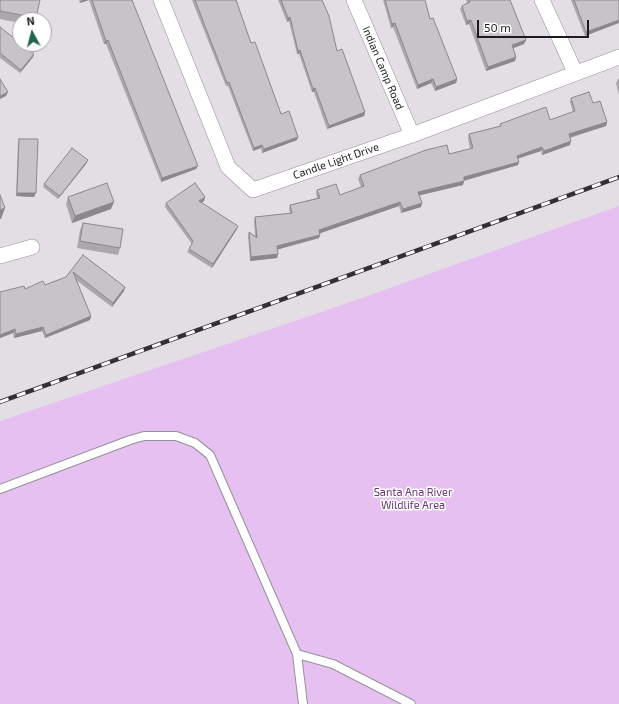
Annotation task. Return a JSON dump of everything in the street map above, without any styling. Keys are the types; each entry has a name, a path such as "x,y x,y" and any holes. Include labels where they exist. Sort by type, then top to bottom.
{"street":[{"name":"Candle Light Drive","path":"160,0 228,167 253,190 412,135 574,72 619,57"},
{"name":"Indian Camp Road","path":"354,0 412,135"},
{"path":"542,0 574,72"},
{"path":"0,256 32,246"}],"lane":[{"path":"0,489 137,438 160,435 176,436 195,443 210,455 297,654 303,704"},
{"path":"297,654 333,664 411,704"}],"green space":[{"name":"Santa Ana River Wildlife Area","path":"619,206 619,704 0,704 0,421 345,304"}],"building":[{"path":"0,0 40,0 37,12 12,12 12,13 0,11"},
{"path":"92,0 132,0 198,166 162,178 108,40 106,41"},
{"path":"195,0 236,0 251,43 255,42 281,114 289,111 298,137 264,149 262,145 254,148 229,82 227,83"},
{"path":"281,0 322,0 329,16 337,51 342,49 365,112 329,126 315,88 313,89 300,50 298,51 290,17 288,18"},
{"path":"385,0 425,0 430,19 433,18 457,79 436,87 433,79 418,85 395,23 392,24"},
{"path":"469,0 510,0 526,40 512,45 516,57 488,67 471,20 467,21 462,6 470,2"},
{"path":"574,0 619,0 619,20 586,32"},
{"path":"0,27 12,37 12,52 32,52 34,54 21,70 0,53"},
{"path":"0,79 8,92 0,96"},
{"path":"589,92 593,103 600,101 607,122 569,134 571,141 544,151 542,147 517,156 519,162 464,177 464,181 418,192 422,203 403,209 400,202 319,230 320,235 277,246 278,254 251,257 249,232 257,238 255,217 292,213 290,205 320,198 317,190 336,184 340,195 364,186 360,175 426,150 447,145 449,154 473,148 469,134 501,126 500,124 546,107 550,120 575,111 571,98"},
{"path":"19,139 38,139 36,193 17,193"},
{"path":"72,148 88,160 60,196 44,184"},
{"path":"107,183 114,202 75,216 68,197"},
{"path":"195,183 205,197 199,201 238,226 213,264 189,249 193,241 166,203"},
{"path":"0,195 5,208 0,210"},
{"path":"83,223 123,229 120,248 80,241"},
{"path":"83,255 125,287 113,303 73,272 91,316 46,335 43,327 16,334 15,329 0,335 0,292 24,286 25,289 43,281 45,285 66,277"}],"railway":[{"path":"0,402 619,177"}]}
